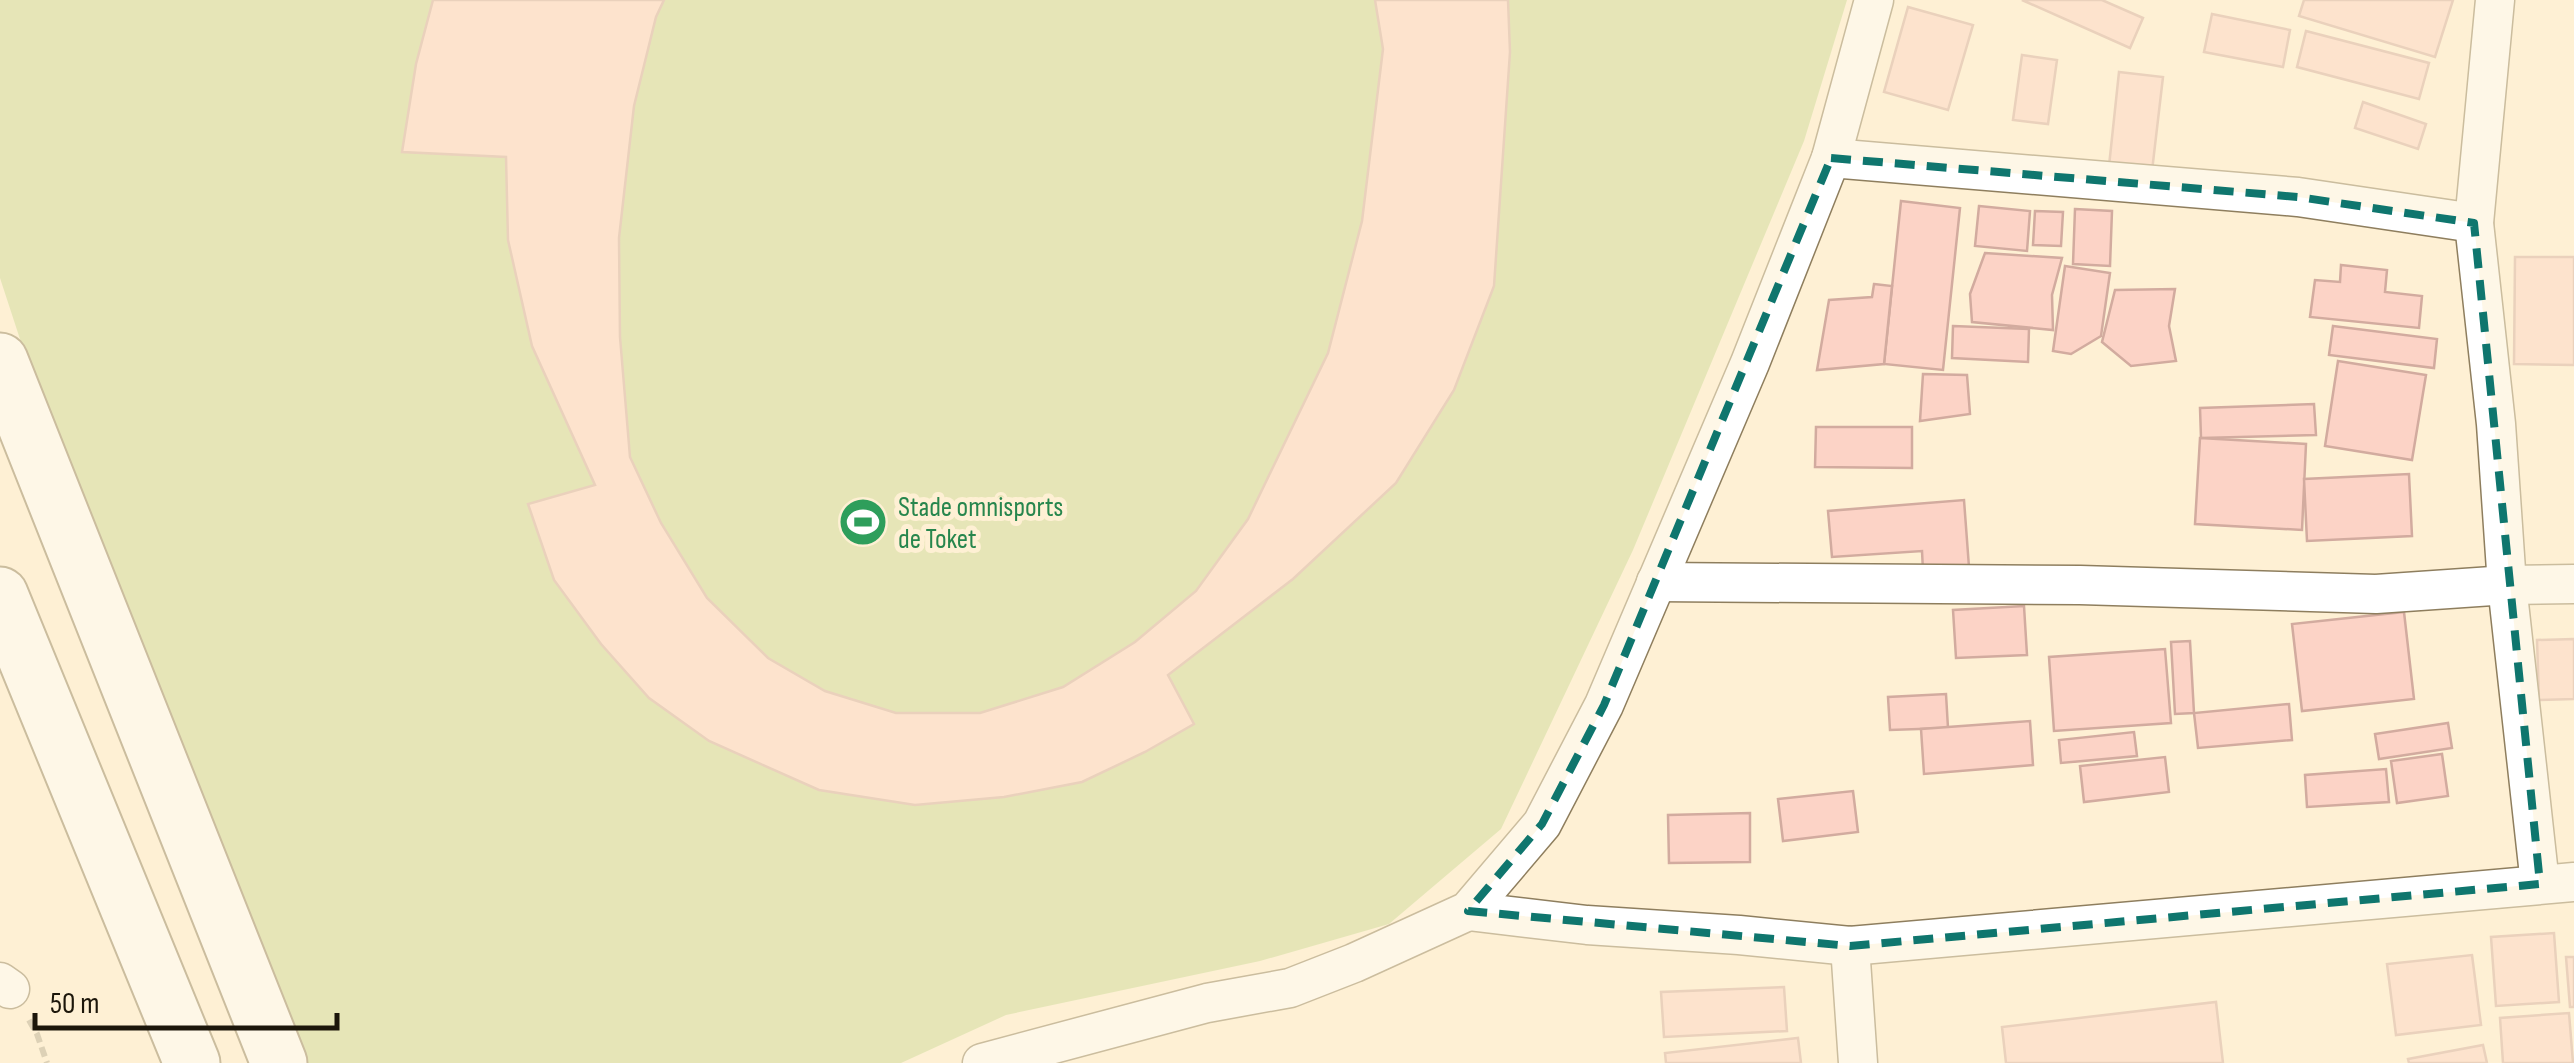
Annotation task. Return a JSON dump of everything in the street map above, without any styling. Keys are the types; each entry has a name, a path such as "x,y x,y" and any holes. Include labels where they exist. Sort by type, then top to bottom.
{"main road":[{"path":"0,360 279,1063"},
{"path":"0,595 192,1063"}],"street":[{"path":"982,1063 1207,1003 1290,988 1354,962 1468,911 1542,824 1604,705 1750,363 1832,158 1874,0"},
{"path":"1468,911 1588,926 1850,946 2557,883 2507,585 2496,424 2474,224 2495,0"},
{"path":"1832,158 2298,197 2474,224"},
{"path":"1656,582 2080,585 2376,594 2574,584"},
{"path":"1850,946 1858,1063"}],"highlighted area":[{"path":"1831,158 2298,197 2474,223 2540,884 1850,946 1468,911 1542,824 1604,705"}],"green space":[{"name":"Stade omnisports de Toket","path":"0,0 1847,0 1804,141 1633,550 1501,829 1389,924 1260,961 1006,1015 901,1063 303,1063 257,932 71,495 0,278"}],"building":[{"path":"433,0 664,0 656,17 634,106 619,238 620,337 630,457 661,523 707,598 768,658 825,691 896,713 980,713 1063,687 1135,642 1196,591 1248,519 1328,353 1362,221 1383,49 1375,0 1508,0 1510,52 1494,286 1454,390 1396,483 1293,579 1168,675 1194,724 1082,782 1004,797 915,805 819,790 709,741 649,698 601,644 554,580 528,504 595,485 532,346 508,240 506,157 402,152 416,64"},
{"path":"2022,0 2102,0 2143,18 2130,48"},
{"path":"2304,0 2453,0 2435,57 2299,16"},
{"path":"1908,7 1973,25 1948,110 1884,92"},
{"path":"2212,14 2290,30 2283,67 2204,52"},
{"path":"2306,31 2429,63 2419,99 2297,67"},
{"path":"2022,55 2057,60 2048,124 2013,120"},
{"path":"2119,72 2163,77 2152,171 2109,166"},
{"path":"2363,102 2426,124 2418,149 2355,128"},
{"path":"1901,201 1960,208 1943,370 1884,364"},
{"path":"1979,206 2030,211 2027,251 1975,246"},
{"path":"2075,209 2112,211 2110,266 2073,264"},
{"path":"2035,211 2063,212 2061,246 2033,245"},
{"path":"1985,253 2062,258 2052,295 2053,330 1972,322 1970,294"},
{"path":"2515,257 2574,257 2574,365 2514,364"},
{"path":"2341,265 2387,270 2385,292 2422,296 2419,328 2310,317 2315,280 2340,282"},
{"path":"2065,266 2110,273 2101,336 2071,354 2053,351"},
{"path":"1874,284 1892,286 1884,364 1817,370 1829,300 1872,297"},
{"path":"2175,289 2169,326 2176,361 2131,366 2102,342 2115,290"},
{"path":"1953,326 2029,329 2028,362 1952,358"},
{"path":"2333,326 2437,339 2434,368 2329,355"},
{"path":"2338,361 2426,375 2412,460 2325,446"},
{"path":"1923,374 1967,375 1970,414 1920,421"},
{"path":"2314,404 2316,435 2201,438 2200,408"},
{"path":"1816,427 1912,427 1912,468 1815,467"},
{"path":"2200,438 2306,444 2302,530 2195,524"},
{"path":"2409,474 2412,536 2307,541 2304,479"},
{"path":"1964,500 1969,567 1923,571 1922,551 1832,557 1828,511"},
{"path":"2024,606 2027,655 1956,658 1953,610"},
{"path":"2404,612 2414,699 2302,711 2292,624"},
{"path":"2574,639 2574,699 2539,700 2537,640"},
{"path":"2190,641 2194,713 2175,714 2171,642"},
{"path":"2165,649 2171,723 2054,731 2049,657"},
{"path":"1946,694 1948,728 1890,730 1888,697"},
{"path":"2289,704 2292,740 2198,748 2194,713"},
{"path":"2030,721 2033,765 1924,774 1921,729"},
{"path":"2448,723 2452,748 2379,759 2375,734"},
{"path":"2134,732 2137,756 2061,763 2059,740"},
{"path":"2442,754 2448,796 2397,803 2391,761"},
{"path":"2165,757 2169,792 2084,802 2080,766"},
{"path":"2386,769 2389,802 2307,807 2305,775"},
{"path":"1853,791 1858,832 1783,841 1778,799"},
{"path":"1750,813 1750,862 1669,863 1668,815"},
{"path":"2554,933 2559,1002 2496,1006 2491,937"},
{"path":"2472,955 2481,1025 2396,1035 2387,964"},
{"path":"2566,957 2574,957 2574,1007 2570,1007"},
{"path":"1784,987 1787,1031 1664,1037 1661,992"},
{"path":"2216,1002 2223,1063 2006,1063 2002,1027"},
{"path":"2569,1013 2573,1063 2503,1063 2500,1018"},
{"path":"1798,1038 1801,1063 1666,1063 1665,1053"},
{"path":"2483,1045 2487,1063 2409,1063 2408,1059"}],"place":[{"name":"Stade omnisports de Toket","path":"863,522"}]}
